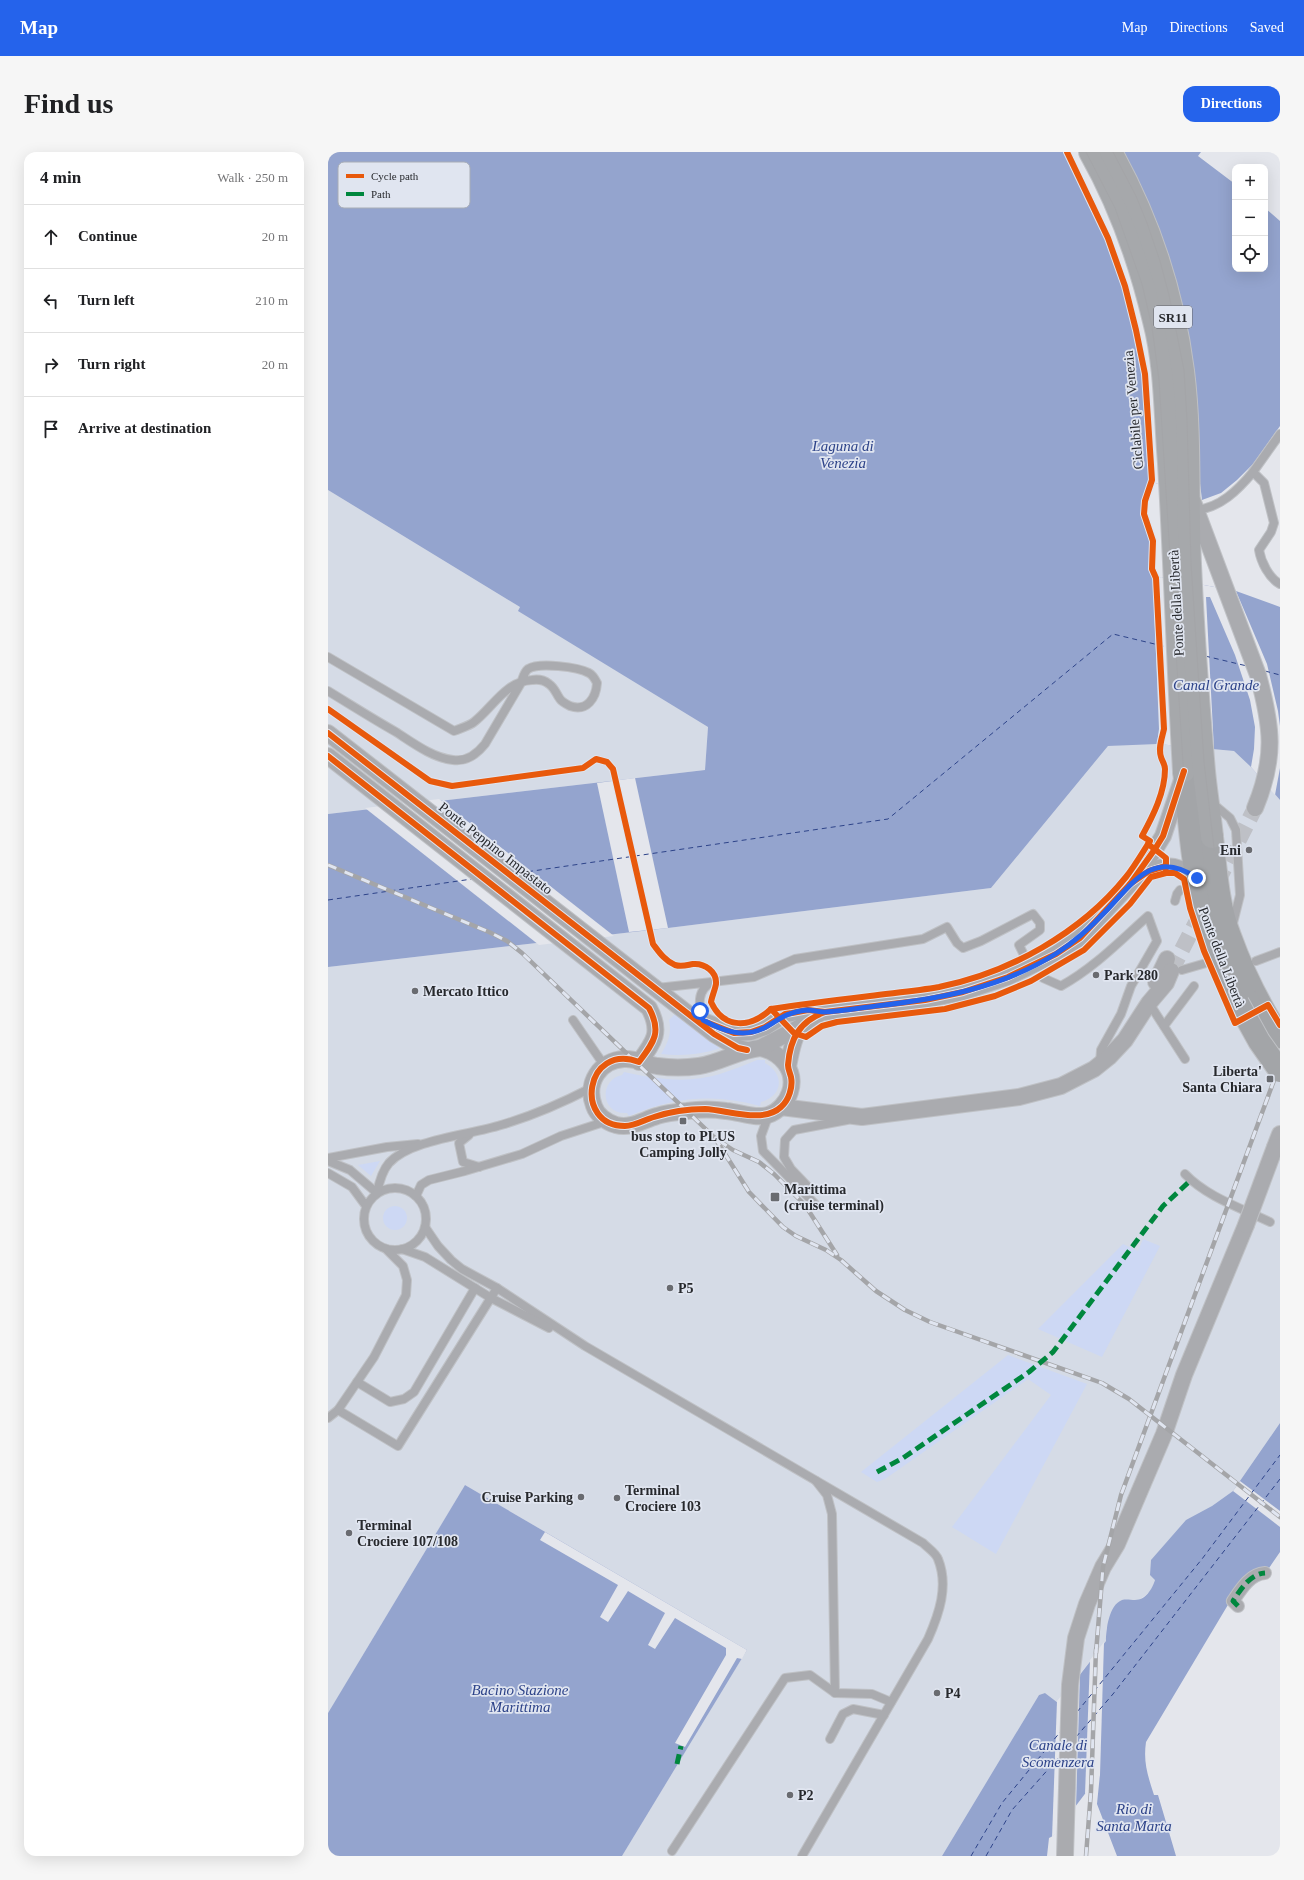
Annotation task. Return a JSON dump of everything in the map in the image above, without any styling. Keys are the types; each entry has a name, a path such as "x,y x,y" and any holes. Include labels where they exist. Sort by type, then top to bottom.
{"highway":[{"name":"Ponte della Libertà","path":"1090,152 1106,180 1127,229 1155,322 1162,371 1185,499"},
{"name":"Ponte della Libertà","path":"1111,152 1131,187 1147,226 1170,302 1184,378 1185,499 1182,567 1191,765 1209,801 1212,837"}],"main road":[{"name":"Ponte della Libertà","path":"1191,765 1191,834 1188,884 1202,904 1220,959 1245,995 1280,1037"},
{"path":"1191,834 1204,843 1206,847 1218,907 1229,935"},
{"name":"Ponte della Libertà","path":"1212,837 1222,904 1245,995 1259,1041 1280,1071"}],"street":[{"path":"1185,499 1215,564 1258,675 1269,723 1269,752 1265,784 1252,805"},
{"name":"Ponte Peppino Impastato","path":"328,733 653,985 698,1018"},
{"path":"328,756 637,997 649,1008 655,1018 656,1026 653,1043 639,1062"},
{"path":"1158,846 1191,765"},
{"path":"1173,967 1166,983 1149,1003 1124,1040 1100,1064 1077,1079 1042,1092 1019,1097 862,1117 775,1111 756,1116 703,1109 668,1113 629,1126 618,1125 607,1121 595,1109 591,1100 591,1088 594,1077 604,1065 620,1059 627,1058 639,1062 670,1067 701,1066 753,1049 800,1027 811,1017 825,1012 938,998 984,986 1008,977 1056,954 1080,938 1130,884 1170,832 1178,830 1191,834"},
{"path":"1130,884 1149,870 1166,866 1181,869 1188,884"},
{"path":"698,1018 725,1030 742,1033 761,1029 785,1014 808,1010 825,1012"},
{"path":"698,1018 722,1040 738,1048 753,1049 778,1055 788,1067 791,1076 791,1088 787,1099 775,1111"},
{"path":"788,1067 794,1042 800,1027"},
{"path":"1065,1856 1070,1685 1076,1638 1087,1604 1103,1567 1117,1544 1164,1434 1184,1375 1246,1225 1278,1140"},
{"path":"1238,1606 1233,1601 1247,1582 1261,1573 1265,1573"}],"lane":[{"path":"1185,499 1206,509 1219,503 1236,490 1253,472 1280,434"},
{"path":"1253,472 1261,480 1265,487 1274,523 1271,532 1259,550 1260,559 1276,582 1280,584"},
{"path":"328,657 454,731 473,723 489,709 510,686 521,683 529,680 544,681 554,688 564,703 580,708 592,700 597,683 592,675 566,667 543,666 527,670 521,683 485,744 479,752 460,760 446,759 424,749 328,691"},
{"path":"1209,801 1230,818 1236,830 1240,895 1229,935"},
{"path":"1176,901 1177,894 1188,884"},
{"path":"653,985 712,982 754,977 795,959 923,940 947,926 957,943 963,948 981,941 1033,914 1040,923 1040,930 1019,945 1024,955"},
{"path":"1043,978 1061,986 1073,980 1105,955 1148,916 1157,941 1130,986 1121,1014 1101,1050 1100,1064"},
{"path":"1256,961 1280,952"},
{"path":"1173,967 1220,959"},
{"path":"698,1018 700,995 706,985 712,982"},
{"path":"1164,1026 1194,986"},
{"path":"1149,1003 1185,1059"},
{"path":"573,1020 604,1065"},
{"path":"328,1158 387,1147 427,1143 471,1133 527,1116 591,1088"},
{"path":"775,1111 761,1136 763,1151 815,1204"},
{"path":"812,1192 791,1169 784,1156 784,1140 794,1130 862,1117"},
{"path":"416,1196 421,1185 428,1181 522,1154 566,1134 607,1121"},
{"path":"471,1133 459,1143 463,1162 479,1167"},
{"path":"328,1418 338,1410 374,1357 406,1295 407,1280 403,1266 386,1249 372,1241 366,1232 364,1216 366,1206 377,1193 380,1180 390,1162 401,1154 427,1143"},
{"path":"328,1161 350,1170 377,1193"},
{"path":"328,1173 352,1187 366,1206"},
{"path":"1185,1174 1210,1193 1270,1222"},
{"path":"377,1193 390,1188 404,1189 416,1196 420,1201 425,1214 425,1227 416,1241 402,1249"},
{"path":"425,1227 451,1260 462,1269 497,1288 585,1346"},
{"path":"386,1249 402,1249 425,1257 491,1298 585,1346 813,1477 923,1543 938,1558 943,1580 940,1610 928,1639 802,1856"},
{"path":"357,1382 390,1402 404,1400 414,1392 475,1288"},
{"path":"338,1410 398,1446 497,1288"},
{"path":"813,1477 827,1495 832,1514 835,1692"},
{"path":"672,1851 784,1678 810,1675 835,1692 872,1694 891,1702"},
{"path":"830,1739 843,1714 853,1709 884,1715"}],"shaded area":[{"path":"328,490 520,607 519,611 708,727 705,770 328,814"},
{"path":"1143,743 1234,751 1251,767 1280,800 1280,1423 1233,1491 1212,1506 1155,1580 1151,1591 1139,1600 1122,1600 1106,1629 1106,1641 1057,1703 1045,1693 1039,1695 942,1856 622,1856 747,1650 465,1485 328,1713 328,967 668,928 991,888 1108,746"},
{"path":"675,1014 720,1048 691,1054 661,1054 669,1038 669,1020"},
{"path":"757,1060 765,1060 765,1063 776,1073 779,1084 774,1095 761,1102 760,1106 727,1099 694,1099 661,1105 629,1116 627,1113 618,1112 612,1109 606,1097 606,1090 609,1083 614,1078 622,1075 624,1072 648,1077 684,1080 696,1079 720,1074"},
{"path":"380,1161 371,1176 358,1165"},
{"path":"395,1206 404,1209 407,1218 404,1227 395,1230 386,1227 383,1218 386,1209"},
{"path":"1143,1239 1160,1246 1102,1357 1038,1329 1123,1244 1138,1251"},
{"path":"1008,1355 1087,1384 996,1554 952,1527 1051,1395 1028,1379 885,1479 877,1482 861,1472"}],"water":[{"name":"Laguna di Venezia","path":"328,152 1201,152 1198,156 1232,182 1232,272 1268,272 1268,211 1280,221 1280,426 1253,464 1221,493 1202,500 1150,481 1143,499 1142,519 1150,542 1149,570 1153,579 1161,577 1236,591 1280,607 1280,800 1251,767 1234,751 1157,744 1108,746 991,888 668,928 328,967 328,814 705,770 708,727 518,611 520,607 328,490"},
{"name":"Canale di Scomenzera","path":"1280,1423 1280,1552 1269,1568 1258,1570 1241,1583 1146,1742 1145,1756 1148,1775 1154,1795 1158,1795 1176,1856 1117,1856 1097,1804 1100,1774 1053,1836 1049,1838 1047,1856 942,1856 1039,1695 1045,1693 1058,1703 1106,1641 1109,1618 1114,1607 1122,1600 1139,1600 1145,1596 1152,1587 1155,1580 1150,1575 1151,1560 1186,1520 1212,1506 1233,1491"},
{"name":"Bacino Stazione Marittima","path":"465,1485 747,1650 622,1856 328,1856 328,1713"}],"pier":[{"path":"1063,152 1121,152 1199,475 1202,500 1150,481 1149,433 1143,373 1126,292 1107,240 1078,179"},
{"name":"Canal Grande","path":"1161,577 1236,591 1267,664 1278,711 1280,726 1280,768 1275,795 1251,767 1255,727 1250,700 1235,655 1210,597 1206,597 1214,749 1157,744 1159,729 1153,579"},
{"path":"635,778 668,928 629,932 597,783"},
{"path":"439,799 614,936 539,945 365,808"},
{"path":"1240,1481 1280,1511 1280,1527 1233,1491"},
{"path":"545,1532 747,1650 742,1659 737,1658 685,1747 675,1743 726,1655 726,1648 675,1618 655,1649 648,1645 665,1613 628,1591 608,1622 600,1617 618,1585 540,1540"},
{"path":"1104,1642 1100,1775 1093,1787 1085,1794 1090,1660"},
{"path":"1080,1673 1076,1807 1052,1838 1057,1701"}],"ferry route":[{"path":"519,873 888,819 1113,634 1167,647"},
{"path":"1205,656 1247,666"},
{"path":"1265,671 1280,675"},
{"path":"328,900 472,879"},
{"path":"1077,1712 1202,1559 1280,1455"},
{"path":"1076,1737 1113,1694 1280,1479"},
{"path":"971,1856 1002,1803 1061,1731"},
{"path":"986,1856 1012,1810 1060,1756"}],"tunnel":[{"path":"1217,883 1255,808"},
{"path":"1171,971 1205,905"}],"tram line":[{"path":"1086,152 1115,208 1142,284 1152,327 1159,380 1183,763 1189,833 1201,906 1211,938 1221,959 1237,1004 1254,1037 1280,1075"},
{"path":"1113,152 1136,196 1160,261 1169,295 1184,370 1191,563 1204,762 1222,903 1229,935 1253,987 1280,1036"}],"railway":[{"path":"328,865 489,932 507,941 522,953 715,1138 733,1150 759,1162 774,1174 805,1205 837,1255"},
{"path":"1096,1653 1103,1567 1121,1495 1280,1064"},
{"path":"715,1138 749,1192 783,1227 796,1236 826,1250 841,1260 876,1291 905,1310 930,1322 1102,1383 1129,1399 1280,1517"},
{"path":"1086,1856 1091,1791 1096,1649"}],"marked path":[{"path":"877,1472 903,1458 1029,1372 1053,1352 1163,1206 1191,1180"},
{"path":"1238,1606 1233,1601 1243,1587 1250,1579 1265,1573"},
{"path":"677,1764 681,1746"}],"cycle path":[{"name":"Ciclabile per Venezia","path":"1067,152 1108,238 1125,286 1145,374 1152,480 1145,501 1144,514 1153,541 1152,569 1156,578 1164,729 1160,750 1165,769 1161,795 1142,836 1150,841 1148,844 1166,858 1166,866 1149,871 1130,884"},
{"path":"328,709 430,781 452,786 583,768 596,759 607,762 613,769 653,944 665,959 675,965 682,966 697,964 706,967 712,972 715,976 716,984 711,1002 716,1011 723,1018 730,1022 747,1023 755,1020 771,1009 794,1033 806,1037 822,1026 837,1022 945,1009 995,996 1031,981 1084,950 1130,904 1151,877 1166,873"},
{"path":"328,733 714,1034 738,1048 747,1050"},
{"path":"328,756 649,1008 653,1016 656,1030 649,1048 639,1062 621,1059 607,1064 597,1073 592,1086 592,1100 598,1113 608,1122 629,1126 650,1118 679,1111 705,1109 745,1115 765,1115 774,1112 784,1104 790,1093 791,1077 788,1065 789,1055 794,1039 809,1020 825,1012"},
{"path":"693,1017 734,1033 751,1032 765,1027 785,1014 808,1010 825,1012 925,1000 963,992 1008,977 1056,954 1080,938 1130,884 1155,849 1163,836 1184,771"},
{"path":"771,1009 939,987 965,981 1017,961 1066,933 1088,916 1126,877 1148,844"},
{"path":"1166,871 1166,873 1175,873 1184,879 1190,908 1204,951 1235,1023 1268,1005 1280,1025"}],"place":[{"name":"Eni","path":"1249,850"},
{"name":"Park 280","path":"1096,975"},
{"name":"Mercato Ittico","path":"415,991"},
{"name":"Liberta' Santa Chiara","path":"1270,1079"},
{"name":"bus stop to PLUS Camping Jolly","path":"683,1121"},
{"name":"Marittima (cruise terminal)","path":"775,1197"},
{"name":"P5","path":"670,1288"},
{"name":"Cruise Parking","path":"581,1497"},
{"name":"Terminal Crociere 103","path":"617,1498"},
{"name":"Terminal Crociere 107/108","path":"349,1533"},
{"name":"P4","path":"937,1693"},
{"name":"P2","path":"790,1795"}],"route":[{"path":"700,1011 703,1020 714,1026 734,1033 742,1033 757,1031 785,1014 792,1012 808,1010 825,1012 925,1000 963,992 1008,977 1056,954 1080,938 1130,884 1149,870 1161,866 1176,867 1187,871 1197,878"}],"water label":[{"name":"Rio di Santa Marta","path":"1134,1818"}]}
